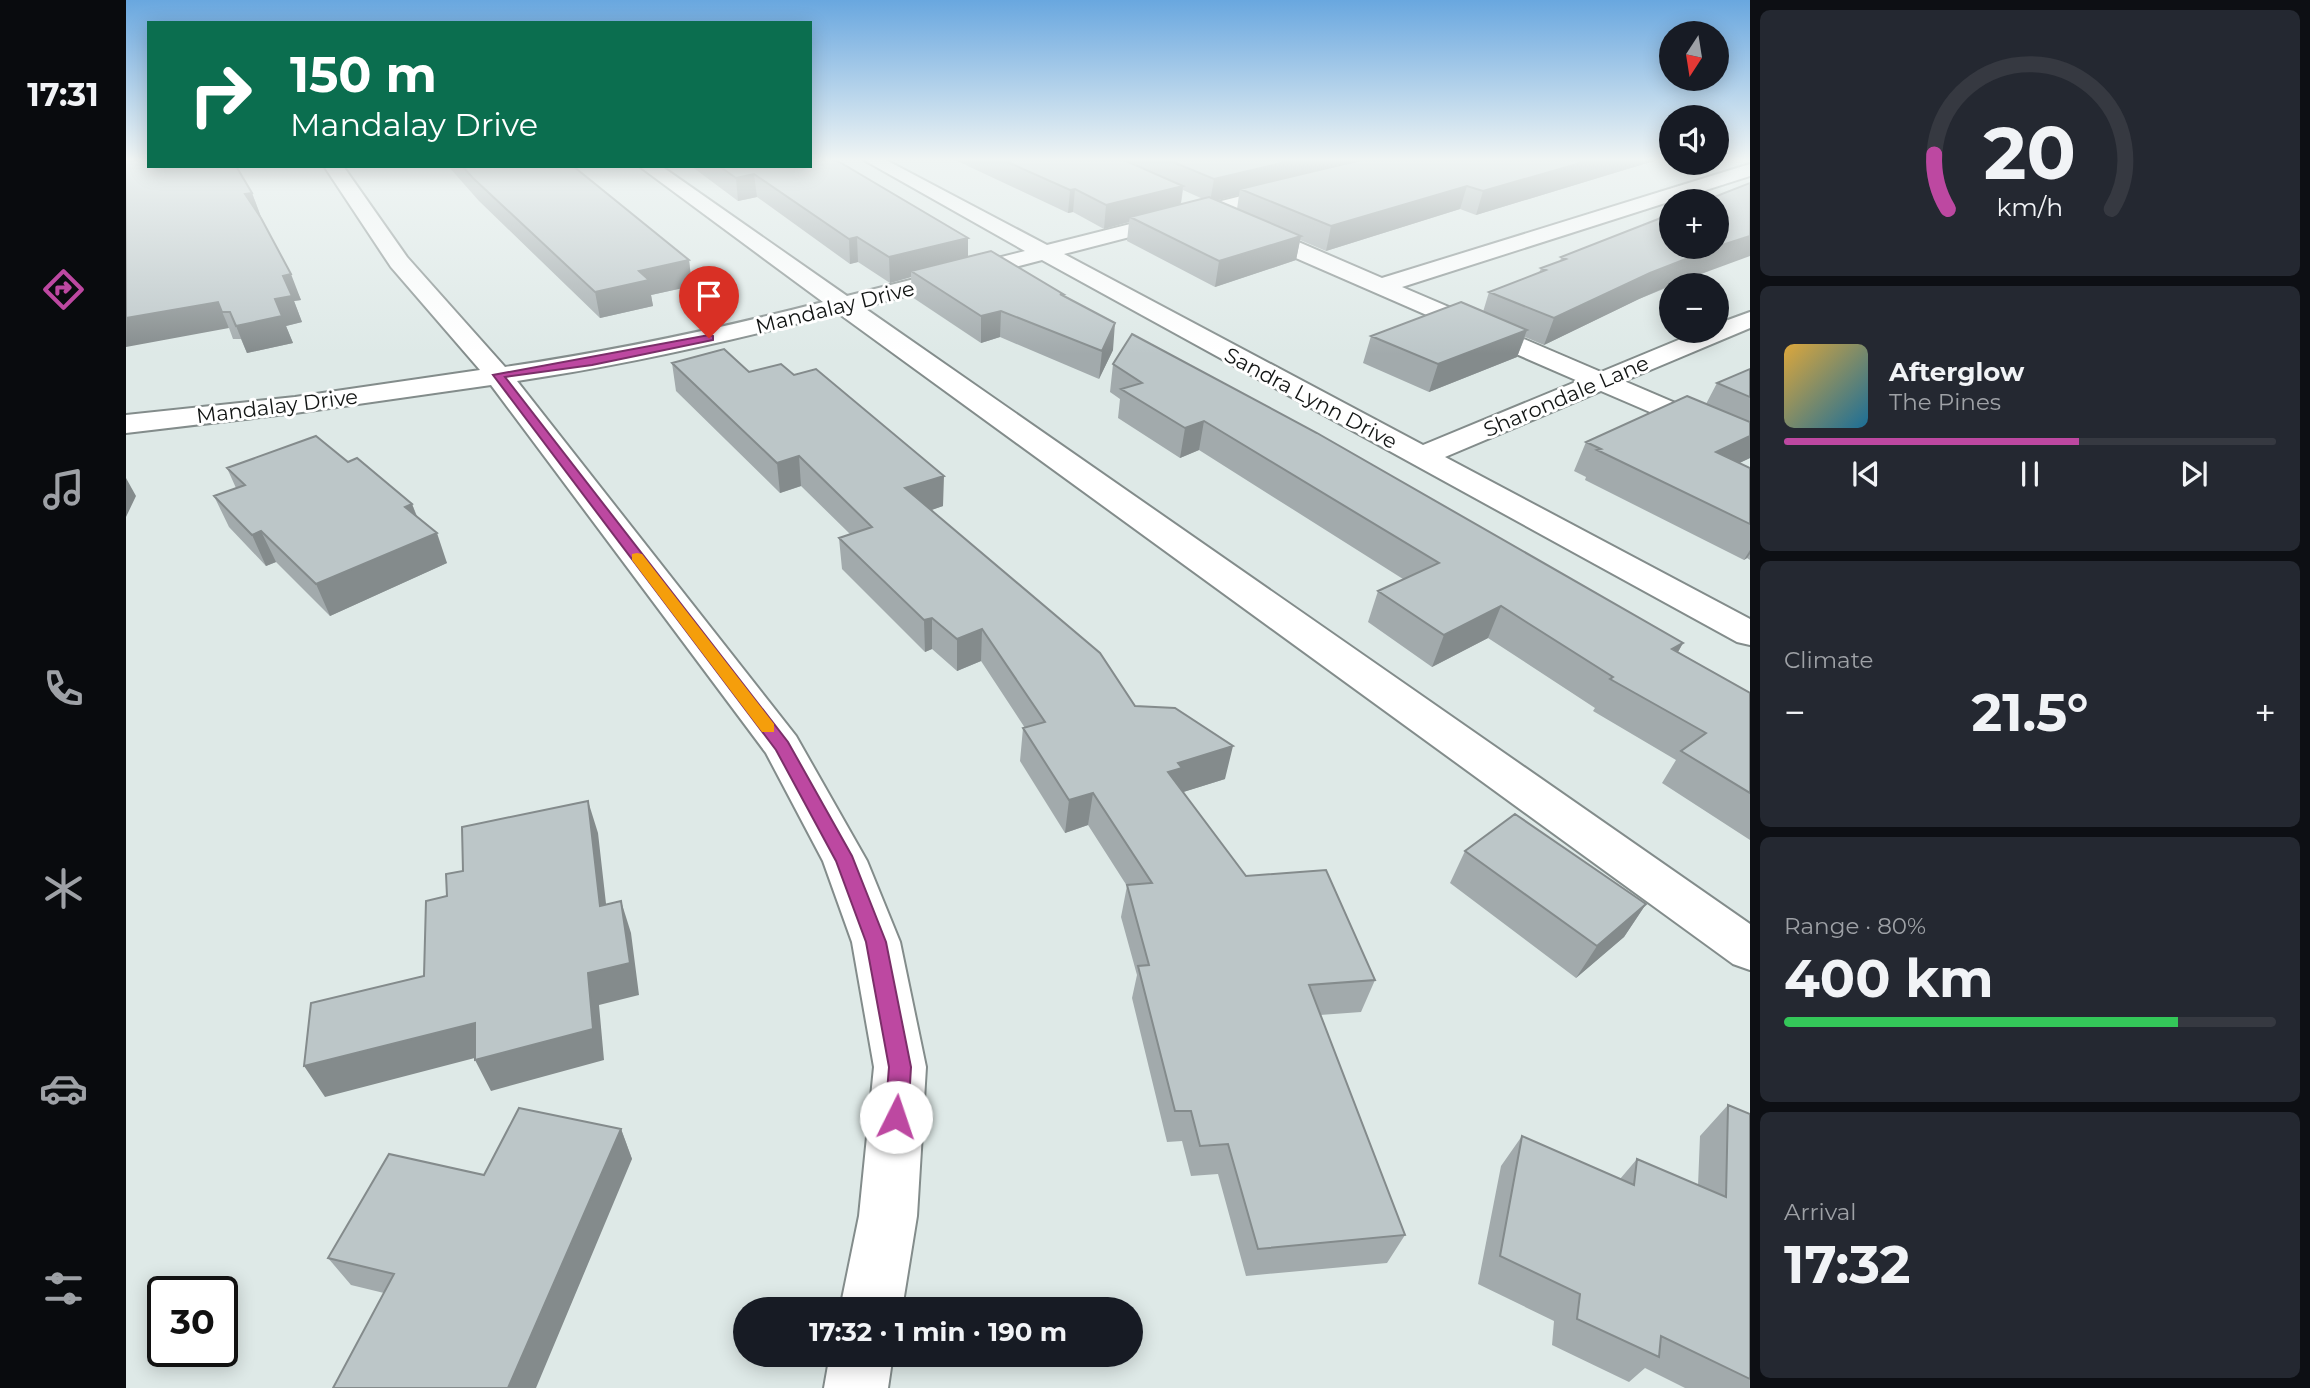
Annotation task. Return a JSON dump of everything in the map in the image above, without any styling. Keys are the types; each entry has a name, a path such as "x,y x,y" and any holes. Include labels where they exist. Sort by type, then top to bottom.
{"street":[{"path":"373,225 399,262 498,375 782,746 845,861 876,942 900,1067 888,1216 873,1297"},
{"path":"732,225 1750,950"},
{"name":"Sandra Lynn Drive","path":"991,225 1750,634"},
{"name":"Mandalay Drive","path":"126,424 295,405 592,362 681,344 1157,225"},
{"path":"1237,225 1750,446"},
{"path":"1381,286 1576,225"},
{"name":"Sharondale Lane","path":"1420,457 1750,319"},
{"path":"856,1388 860,1367"}],"building":[{"path":"126,225 265,225 291,274 283,276 292,296 275,299 282,316 236,326 230,312 222,312 218,302 126,318"},
{"path":"523,225 646,225 689,260 639,271 649,280 595,292"},
{"path":"828,225 946,225 968,238 889,257 857,237 849,239"},
{"path":"1146,225 1275,225 1301,236 1219,261"},
{"path":"1643,225 1659,225 1659,259 1686,259 1554,318 1489,292 1546,270 1541,268 1566,259 1561,257"},
{"path":"1729,225 1750,225 1750,236 1729,243"},
{"path":"991,251 1063,294 1060,294 1115,323 1102,351 1001,311 981,316 911,271"},
{"path":"1461,302 1527,330 1438,364 1371,336"},
{"path":"1132,334 1317,433 1683,643 1672,649 1750,693 1750,793 1681,751 1706,733 1610,679 1613,677 1501,606 1444,635 1378,591 1439,563 1204,421 1185,428 1121,389 1142,383 1113,364"},
{"path":"724,349 749,372 781,364 794,375 816,369 944,476 905,488 1100,653 1135,706 1175,708 1233,746 1178,763 1182,768 1168,772 1246,876 1326,870 1375,980 1309,985 1405,1235 1258,1249 1228,1144 1200,1146 1191,1111 1175,1111 1138,966 1149,965 1127,885 1152,883 1093,793 1069,800 1023,728 1045,722 982,629 957,639 932,618 924,620 839,538 872,527 799,456 777,463 672,363"},
{"path":"1750,369 1750,397 1717,383"},
{"path":"1687,396 1750,422 1750,436 1716,452 1750,468 1750,524 1597,450 1601,449 1586,442"},
{"path":"316,436 348,462 357,458 412,504 405,507 437,533 316,584 261,531 252,535 214,496 245,485 227,468"},
{"path":"588,801 600,906 621,901 630,963 588,973 593,1029 475,1060 475,1023 304,1066 311,1003 424,976 426,901 447,896 446,874 463,871 462,827"},
{"path":"1515,814 1646,904 1597,946 1465,851"},
{"path":"1728,1105 1750,1114 1750,1379 1661,1336 1659,1357 1577,1319 1580,1294 1500,1256 1522,1136 1634,1185 1637,1159 1726,1197"},
{"path":"519,1108 621,1129 508,1388 333,1388 394,1274 328,1258 389,1154 484,1175"}],"slow traffic":[{"path":"637,557 768,728"}],"route":[{"path":"709,338 592,362 498,375 782,746 845,861 876,942 900,1067 896,1117"}]}
